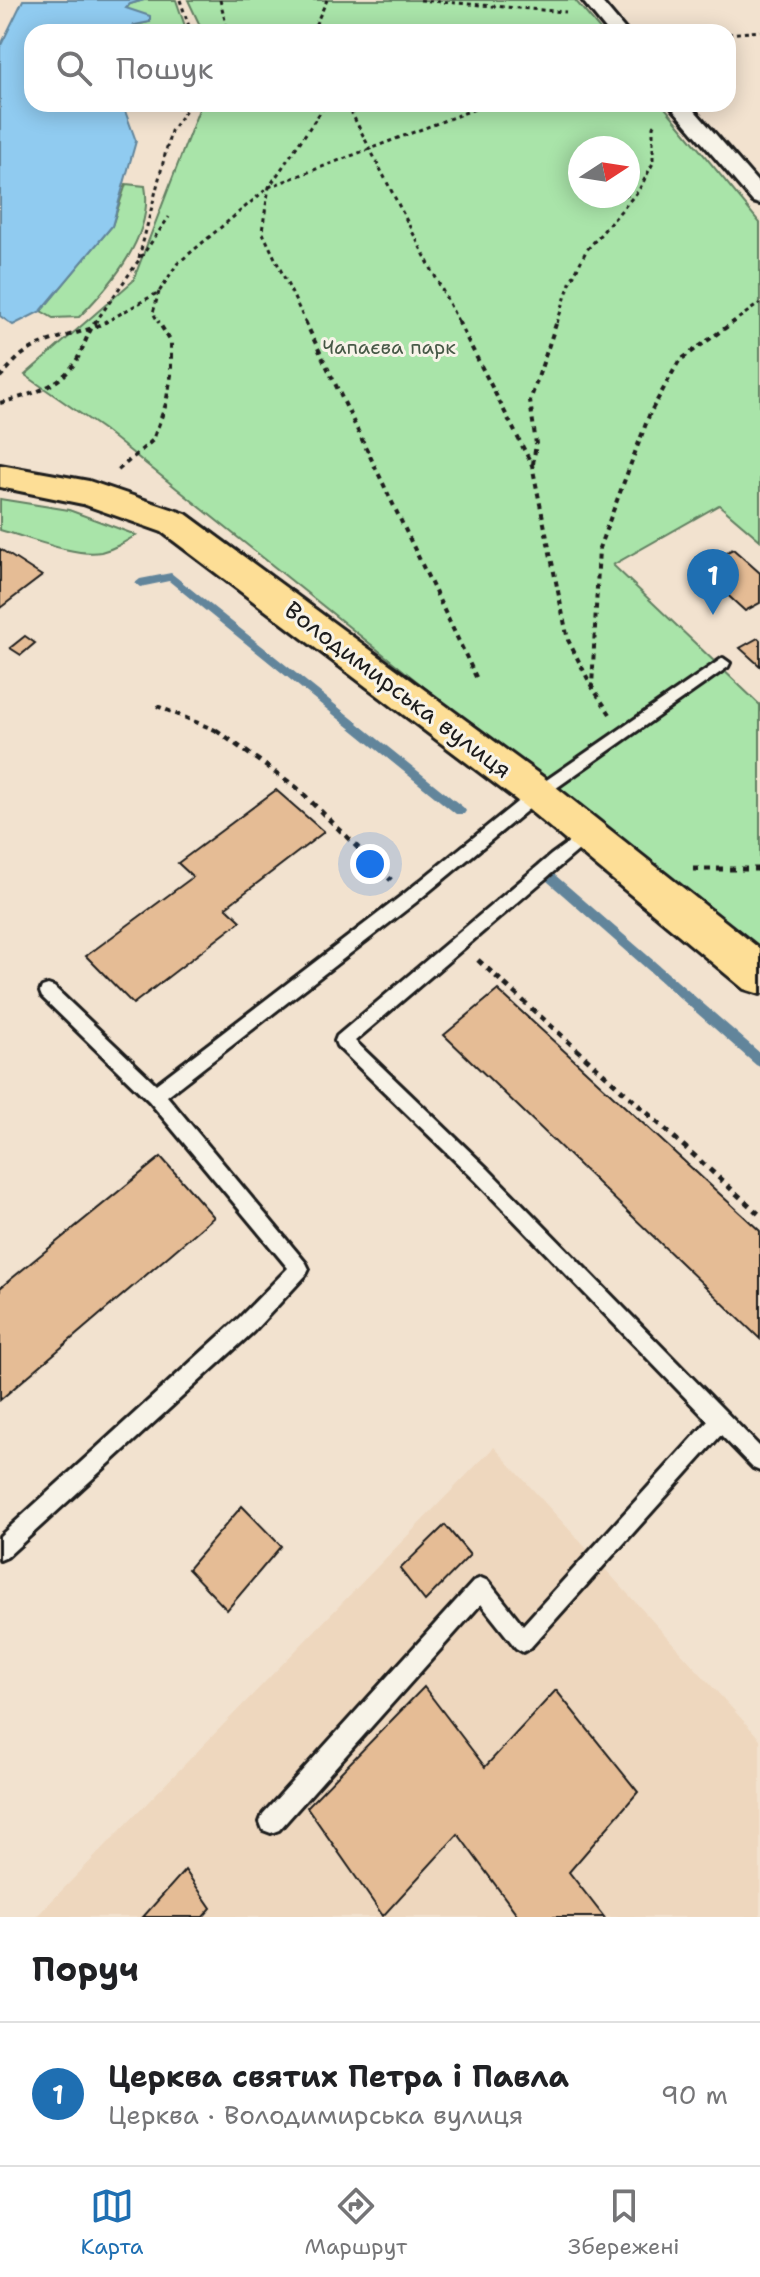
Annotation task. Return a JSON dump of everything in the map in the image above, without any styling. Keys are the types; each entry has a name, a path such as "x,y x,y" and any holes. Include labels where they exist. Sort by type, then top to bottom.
{"main road":[{"name":"Володимирська вулиця","path":"0,476 89,493 174,523 537,794 760,975"}],"street":[{"path":"591,0 611,24"},
{"path":"686,112 760,198"}],"lane":[{"path":"155,1095 410,898 537,794 723,663"},
{"path":"588,834 514,893 460,944 343,1041 482,1175 760,1461"},
{"path":"0,1550 246,1325 300,1269 155,1095 48,992"},
{"path":"271,1822 481,1588 523,1641 721,1421"}],"path":[{"path":"180,0 188,24"},
{"path":"220,0 226,24"},
{"path":"316,24 327,0"},
{"path":"420,0 468,7 535,7 590,17 604,24"},
{"path":"736,33 760,31"},
{"path":"138,262 171,131 184,112"},
{"path":"89,493 153,440 166,404 171,375 171,342 153,313 159,292 177,264 269,187 321,112"},
{"path":"351,112 532,465 568,640 592,687 623,734"},
{"path":"269,187 468,112"},
{"path":"532,465 536,444 530,401 570,283 586,251 639,190 653,163 653,126 661,118"},
{"path":"269,187 262,231 478,681"},
{"path":"0,403 37,393 61,379 77,360 89,331 169,217"},
{"path":"0,377 23,354 54,339 89,331 159,292"},
{"path":"592,687 599,548 650,413 679,361 760,303"}],"shaded area":[{"path":"494,1447 760,1739 760,1917 36,1917"}],"green space":[{"path":"144,0 176,0 184,24 141,24 149,22 126,9 130,4"},
{"path":"188,0 575,0 595,24 199,24"},
{"name":"Чапаєва парк","path":"198,112 669,112 760,223 760,540 719,505 613,565 760,705 760,957 104,430 25,375 133,281"},
{"path":"126,184 145,186 146,204 137,241 127,258 79,317 53,318 41,311 112,226"},
{"path":"0,499 69,510 136,535 101,552 78,552 51,546 0,530"}],"water":[{"path":"23,0 144,0 126,8 150,16 150,22 139,24 24,24 24,112 125,112 136,141 112,226 41,311 13,325 0,316 0,47"}],"building":[{"path":"0,549 42,576 0,608"},
{"path":"733,549 760,573 760,603 745,611 697,567"},
{"path":"25,636 35,643 21,655 10,648"},
{"path":"758,638 760,640 760,666 740,648"},
{"path":"276,790 324,832 226,907 241,921 133,1004 86,956 193,877 178,863"},
{"path":"498,990 760,1231 760,1339 444,1035"},
{"path":"161,1157 214,1217 0,1400 0,1288"},
{"path":"242,1506 281,1546 227,1610 188,1569"},
{"path":"445,1525 470,1555 425,1601 400,1569"},
{"path":"424,1687 485,1767 556,1690 638,1792 569,1872 604,1917 519,1917 458,1834 383,1916 307,1807"},
{"path":"185,1870 211,1908 203,1917 143,1917"}],"waterway":[{"path":"140,583 171,577 460,811"},
{"path":"551,878 760,1061"}],"place":[{"name":"Церква святих Петра і Павла","path":"713,615"}]}
